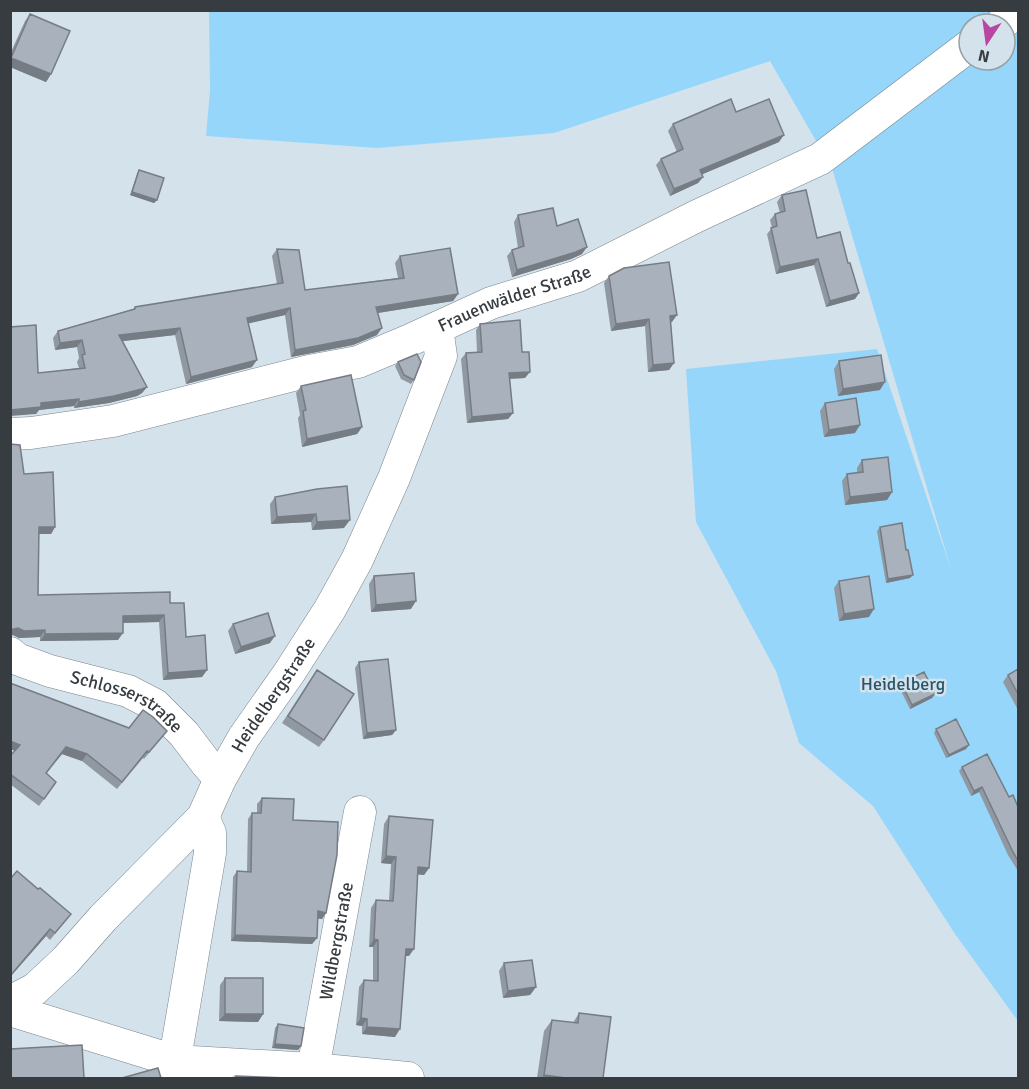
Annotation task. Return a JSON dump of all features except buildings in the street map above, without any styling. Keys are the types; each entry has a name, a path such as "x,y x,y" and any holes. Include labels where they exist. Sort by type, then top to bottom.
{"street":[{"name":"Frauenwälder Straße","path":"10,434 113,421 309,371 358,362 491,303 578,276 697,216 820,159 957,55"},
{"name":"Heidelbergstraße","path":"10,1002 35,989 58,967 203,817 220,778 244,737 330,609 357,560 394,477 441,356 436,328"},
{"name":"Schlosserstraße","path":"10,653 17,659 50,672 128,691 155,705 184,734 220,778"},
{"name":"Wildbergstraße","path":"313,1069 360,812"},
{"path":"175,1070 210,853 210,834 203,817"},
{"path":"10,1010 175,1070 313,1069 408,1078"}],"green space":[{"path":"209,11 1005,11 957,12 957,46 819,146 770,61 554,133 377,148 206,136 210,91"},
{"name":"Heidelberg","path":"1017,24 1018,1021 955,934 873,806 799,743 776,671 696,522 686,369 877,349 951,569 832,168 957,70 957,72 1017,72"}]}
